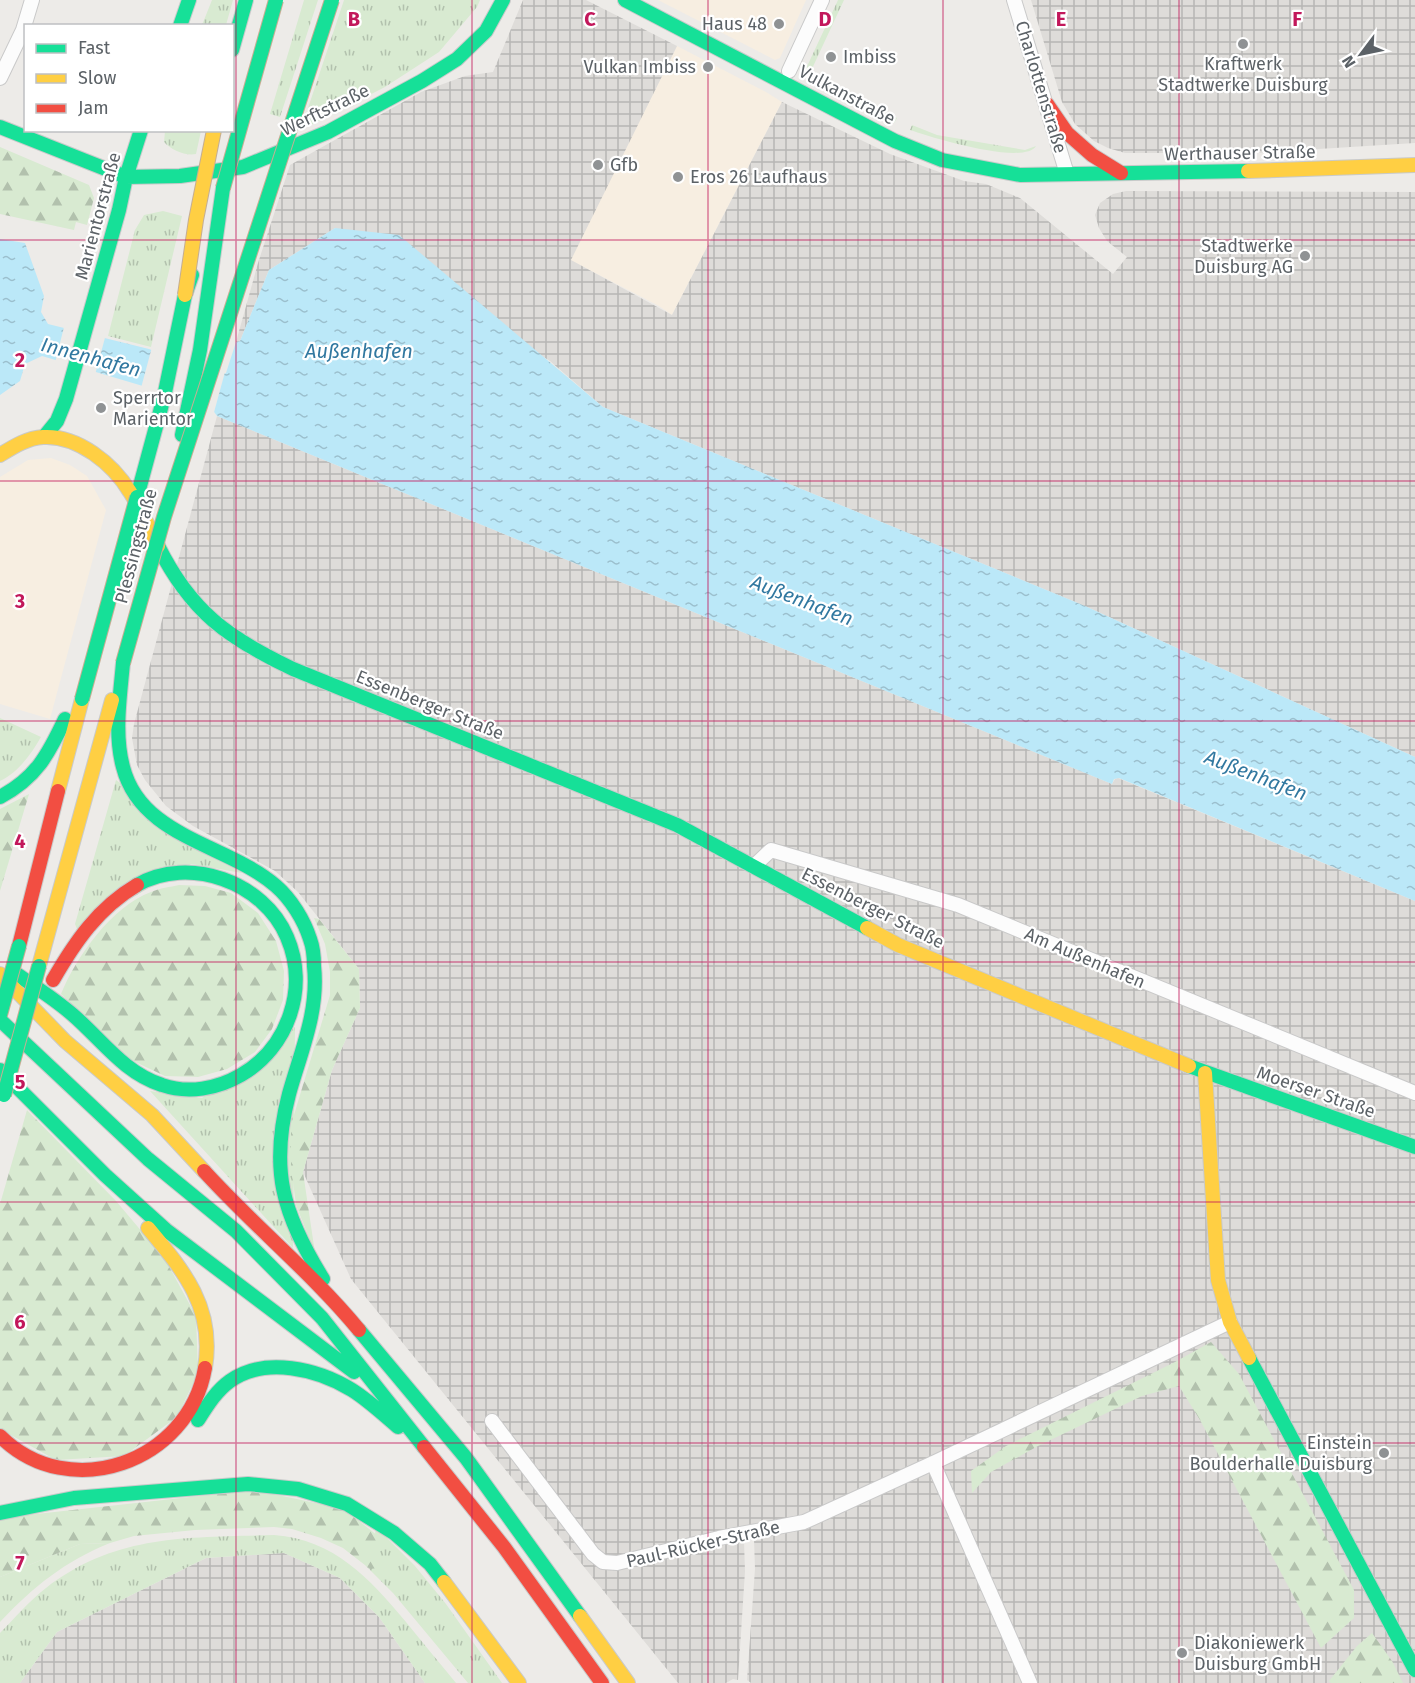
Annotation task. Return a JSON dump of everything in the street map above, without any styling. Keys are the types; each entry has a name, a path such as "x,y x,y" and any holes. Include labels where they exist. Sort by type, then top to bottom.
{"main road":[{"path":"181,24 189,0"},
{"path":"234,43 246,0"},
{"name":"Plessingstraße","path":"2,1102 89,778 164,517 200,350 223,188 276,0"},
{"path":"164,517 332,0"},
{"name":"Werftstraße","path":"126,177 180,176 243,167 296,147 457,59 486,31 504,0"},
{"name":"Vulkanstraße","path":"625,0 895,141 942,160 1020,175 1067,174"},
{"path":"1047,104 1067,133 1092,154 1121,173"},
{"path":"0,128 126,177"},
{"name":"Marientorstraße","path":"44,437 57,421 67,396 140,132"},
{"path":"184,295 214,132"},
{"name":"Werthauser Straße","path":"1067,174 1415,165"},
{"path":"184,295 223,188"},
{"name":"Plessingstraße","path":"0,1015 63,770 164,397 184,295"},
{"path":"0,455 20,444 44,437"},
{"name":"Essenberger Straße","path":"44,437 69,441 93,452 116,472 131,493 166,564 199,609 252,649 293,669 677,825 898,945 1205,1073"},
{"path":"123,663 119,710 121,751 127,779 132,789 148,809 165,823 192,840 256,872 277,887 296,910 311,941 317,981 314,1012 285,1112 280,1152 284,1195 296,1232 338,1305"},
{"path":"0,797 17,789 42,765 66,717 82,699"},
{"path":"0,962 63,1006 136,1074 162,1086 192,1090 235,1080 255,1066 281,1036 290,1018 296,996 293,954 286,935 269,908 252,892 211,874 189,871 163,874 121,894 104,909 74,943 53,980 21,1035"},
{"path":"0,974 65,1041 152,1115 232,1202 338,1305 466,1458 628,1683"},
{"path":"0,1020 148,1160 236,1231 322,1318 504,1547 602,1683"},
{"path":"0,1070 105,1175 166,1230 385,1395"},
{"path":"1205,1073 1218,1280 1230,1322 1415,1670"},
{"name":"Moerser Straße","path":"1205,1073 1415,1147"},
{"path":"0,1436 34,1460 62,1469 89,1472 138,1459 160,1445 184,1421 197,1398 205,1375 207,1352 207,1331 203,1313 180,1267 105,1175"},
{"path":"74,1498 155,1461 181,1443 215,1394 236,1378 261,1370 284,1368 319,1374 348,1387 432,1455"},
{"path":"0,1513 74,1498 248,1484 298,1489 347,1504 394,1533 430,1564 519,1683"}],"street":[{"path":"25,24 33,0"},
{"path":"789,71 822,0"},
{"name":"Charlottenstraße","path":"1014,0 1067,174"},
{"path":"0,78 24,27"},
{"name":"Am Außenhafen","path":"754,866 771,850 958,905 1415,1093"},
{"name":"Paul-Rücker-Straße","path":"492,1421 593,1554 603,1562 617,1563 719,1538 804,1522 1230,1322"},
{"path":"933,1463 1030,1683"}],"shaded area":[{"path":"523,0 586,0 677,46 571,260 672,315 782,102 890,154 964,181 986,184 1020,198 1113,274 1127,257 1107,241 1099,228 1095,215 1100,203 1113,194 1126,191 1415,192 1415,757 1085,606 603,407 550,361 335,228 269,270 240,341 236,342 258,263 290,165 421,92 465,76 493,72"},
{"path":"658,0 806,0 780,58 775,60"},
{"path":"1031,0 1415,0 1415,143 1254,153 1125,153 1108,148 1094,141 1075,124 1062,102"},
{"path":"677,46 782,102 672,315 570,260"},
{"path":"217,416 1112,784 1118,778 1415,901 1415,1683 751,1683 747,1680 755,1569 754,1539 744,1541 745,1571 738,1680 733,1679 726,1683 678,1683 351,1279 303,1172 332,1070 360,1008 359,969 298,892 275,871 193,826 166,806 145,780 137,765 132,738 134,724"},
{"path":"51,458 70,465 87,476 106,510 50,719 0,704 0,477 28,460"},
{"path":"284,1553 340,1578 379,1617 425,1683 20,1683 57,1632 206,1558"}],"green space":[{"path":"212,0 233,0 226,24 202,24"},
{"path":"304,0 318,0 280,117 270,114"},
{"path":"344,0 480,0 477,7 439,52 385,87 313,124 302,126"},
{"path":"838,0 844,0 810,73 897,118 894,123 803,75"},
{"path":"912,125 937,135 1025,150 1036,146 1028,151 996,152 921,134 910,130"},
{"path":"165,132 201,132 196,154 178,152 164,142"},
{"path":"0,147 89,185 94,198 87,225 76,222 74,230 0,214"},
{"path":"163,211 182,216 151,347 108,336 135,230 144,215"},
{"path":"0,718 41,737 19,768 0,781"},
{"path":"116,780 242,873 191,864 77,929 75,924"},
{"path":"29,794 0,891 0,809"},
{"path":"179,885 205,886 231,893 258,913 276,941 284,971 283,1000 272,1029 255,1052 227,1069 198,1077 165,1076 129,1059 61,994 76,964 109,921 137,899 154,891"},
{"path":"314,918 319,919 359,969 360,1008 332,1070 303,1172 315,1253 296,1205 291,1166 291,1125 330,995 330,972 325,944"},
{"path":"295,1027 293,1248 150,1091 202,1098"},
{"path":"27,1110 116,1201 165,1259 196,1316 198,1373 177,1417 124,1456 56,1460 0,1429 0,1204"},
{"path":"1211,1342 1239,1374 1354,1590 1354,1618 1321,1648 1200,1420 1179,1386 1142,1396 1038,1446 991,1472 972,1493 971,1471 1006,1446"},
{"path":"254,1490 344,1509 378,1536 381,1564 378,1568 370,1569 343,1548 321,1538 292,1529 274,1527 195,1530 134,1536 110,1543 80,1544 0,1577 0,1518"},
{"path":"376,1527 415,1566 446,1604 502,1683 468,1683 393,1593 365,1565 370,1569"},
{"path":"274,1535 296,1538 333,1553 364,1576 456,1683 425,1683 379,1617 340,1578 284,1553 206,1558 57,1632 20,1683 0,1683 0,1633 40,1593 73,1570 100,1557 155,1542"},
{"path":"110,1543 78,1558 50,1576 0,1622 0,1577 80,1544"},
{"path":"1372,1633 1392,1661 1403,1683 1331,1683 1329,1681 1357,1646"}],"water":[{"name":"Außenhafen","path":"335,228 399,235 603,407 1085,606 1415,757 1415,901 1119,778 1114,779 1112,784 217,416 210,406 42,356 25,364 20,381 0,395 0,239 25,243 44,296 41,312 48,324 149,349 219,375 226,373 236,342 240,341 269,270"}],"pier":[{"path":"64,327 106,334 95,375 55,363"},
{"path":"234,339 213,416 208,408 141,388 152,347 220,371"}],"traffic: fast":[{"path":"181,24 189,0"},
{"path":"234,43 246,0"},
{"path":"223,188 276,0"},
{"path":"123,663 164,517 332,0"},
{"path":"0,127 126,177 180,176 243,167 328,132 422,81 457,59 486,31 503,0"},
{"path":"625,0 895,141 942,160 1020,175 1248,171"},
{"path":"44,437 57,421 66,399 140,132"},
{"path":"182,435 200,350 223,188"},
{"path":"137,497 164,397 185,295 192,275"},
{"path":"82,699 137,497"},
{"path":"158,546 184,589 198,606 230,634 270,658 677,825 867,928"},
{"path":"123,663 118,715 119,742 123,767 133,791 148,810 167,825 256,872 276,886 296,910 311,942 314,959 314,999 308,1031 283,1121 280,1169 289,1212 309,1256 323,1279"},
{"path":"0,797 23,782 40,764 65,719"},
{"path":"18,975 67,1010 114,1055 148,1080 172,1088 202,1089 232,1080 257,1063 282,1033 295,996 296,976 293,956 287,937 276,918 261,901 243,888 223,879 201,874 179,873 157,876 137,885"},
{"path":"0,1015 19,946"},
{"path":"4,1095 39,966"},
{"path":"0,1020 148,1159 236,1231 322,1318 424,1447"},
{"path":"1189,1066 1415,1147"},
{"path":"0,1070 105,1175 166,1230 354,1372"},
{"path":"359,1330 466,1458 580,1616"},
{"path":"1249,1358 1415,1670"},
{"path":"198,1420 216,1394 230,1381 244,1373 275,1367 308,1371 324,1376 364,1398 398,1427"},
{"path":"0,1513 74,1498 248,1484 298,1489 347,1504 394,1533 430,1564 444,1582"}],"traffic: slow":[{"path":"185,295 196,220 214,132"},
{"path":"1248,171 1415,165"},
{"path":"0,455 26,441 43,437 69,441 81,446 104,462 123,482 138,505 158,546"},
{"path":"58,791 82,699"},
{"path":"39,966 112,700"},
{"path":"867,928 898,945 1189,1066"},
{"path":"0,974 65,1041 152,1115 204,1171"},
{"path":"1205,1073 1218,1280 1230,1322 1249,1358"},
{"path":"148,1228 184,1275 201,1309 207,1347 205,1368"},
{"path":"444,1582 519,1683"},
{"path":"580,1616 628,1683"}],"traffic: jam":[{"path":"1047,104 1067,133 1092,155 1121,173"},
{"path":"19,946 58,791"},
{"path":"53,980 70,952 99,915 137,885"},
{"path":"204,1171 322,1289 359,1330"},
{"path":"0,1436 28,1457 59,1468 91,1470 122,1463 151,1449 176,1428 194,1401 205,1368"},
{"path":"424,1447 504,1547 602,1683"}],"place":[{"name":"Haus 48","path":"779,24"},
{"name":"Kraftwerk Stadtwerke Duisburg","path":"1243,44"},
{"name":"Imbiss","path":"831,57"},
{"name":"Vulkan Imbiss","path":"708,67"},
{"name":"Gfb","path":"598,165"},
{"name":"Eros 26 Laufhaus","path":"678,177"},
{"name":"Stadtwerke Duisburg AG","path":"1305,256"},
{"name":"Sperrtor Marientor","path":"101,408"},
{"name":"Einstein Boulderhalle Duisburg","path":"1384,1453"},
{"name":"Diakoniewerk Duisburg GmbH","path":"1182,1653"}],"water label":[{"name":"Innenhafen","path":"91,357"}]}
